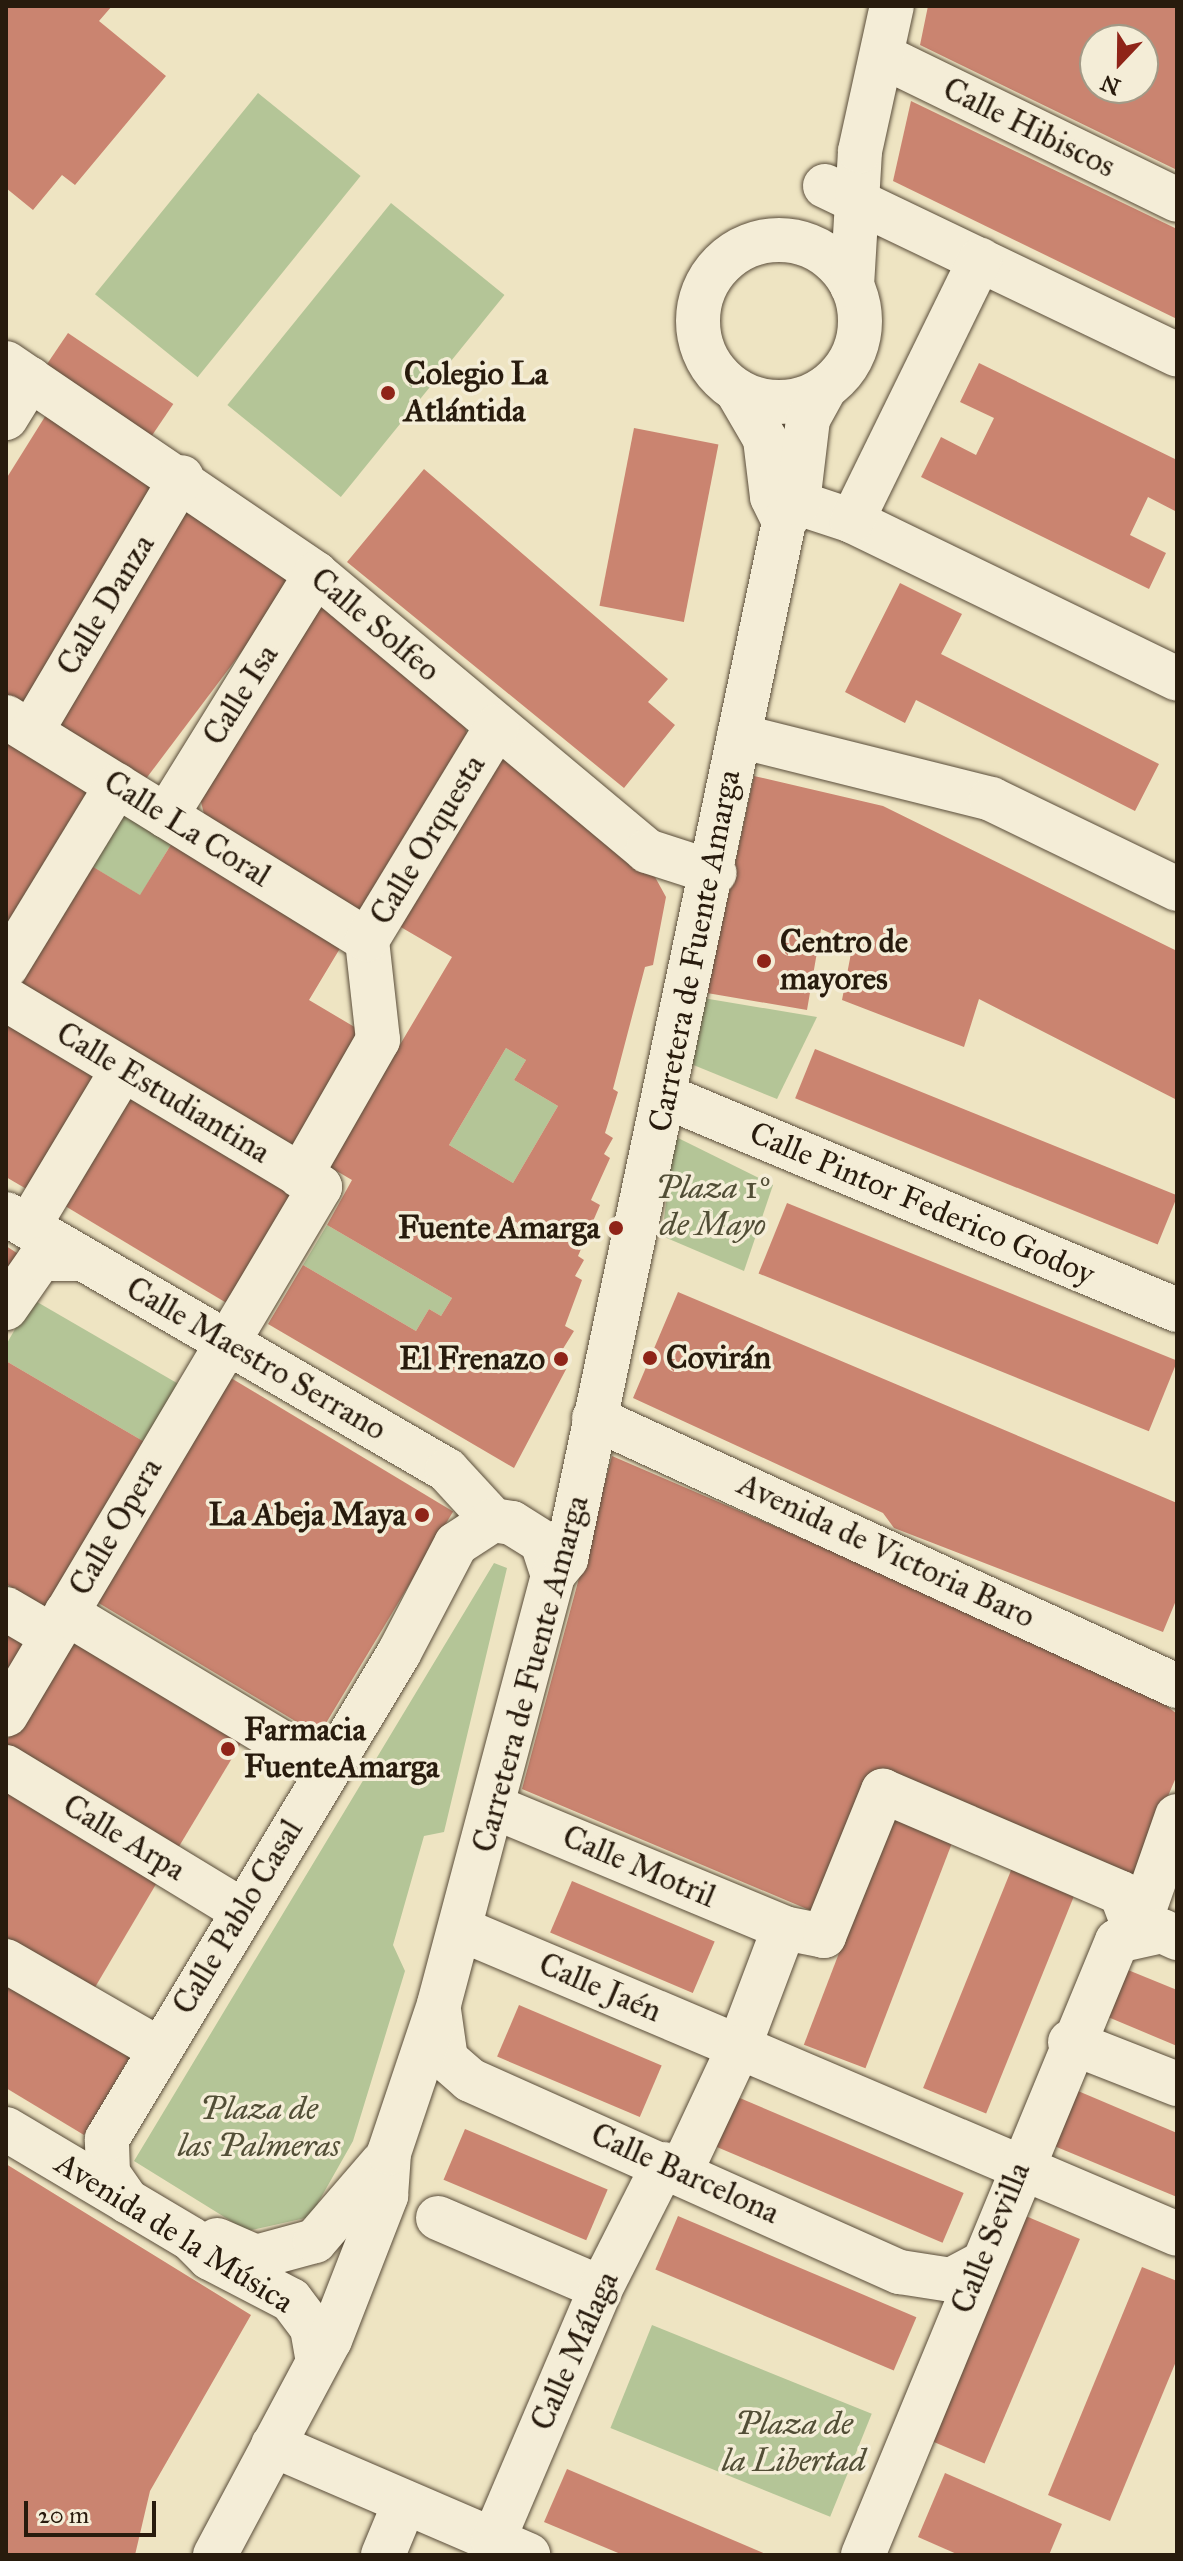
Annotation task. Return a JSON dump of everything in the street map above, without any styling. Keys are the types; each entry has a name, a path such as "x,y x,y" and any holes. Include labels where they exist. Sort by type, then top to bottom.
{"street":[{"path":"737,391 782,402 825,388 855,353 860,331 842,193 860,151 892,6"},
{"name":"Calle Hibiscos","path":"882,56 1177,200"},
{"path":"842,193 717,270 699,312 706,357 737,391 765,439 772,497 791,512 852,521 1177,679"},
{"path":"842,193 1177,355"},
{"path":"754,245 777,240 821,252 852,286"},
{"path":"852,521 980,260"},
{"path":"6,418 18,371"},
{"name":"Calle Solfeo","path":"18,371 182,477 316,574 647,851 715,873"},
{"name":"Carretera de Fuente Amarga","path":"215,2555 317,2357 386,2196 389,2153 439,2004 494,1807 553,1575 566,1559 584,1489 582,1464 667,1097 715,873 739,736 791,512 808,419 825,388"},
{"name":"Calle Danza","path":"18,724 182,477"},
{"name":"Calle Isa","path":"166,816 316,574"},
{"name":"Calle La Coral","path":"18,724 367,940"},
{"name":"Calle Orquesta","path":"226,1339 310,1181 378,1040 367,940 497,726"},
{"path":"739,736 991,799 1177,889"},
{"path":"6,967 117,785"},
{"name":"Calle Estudiantina","path":"6,999 310,1181"},
{"path":"17,1220 123,1069"},
{"name":"Calle Pintor Federico Godoy","path":"667,1097 1177,1310"},
{"name":"Calle Maestro Serrano","path":"17,1220 226,1339 464,1482 503,1521"},
{"path":"6,1308 40,1259 81,1259"},
{"name":"Calle Opera","path":"6,1715 226,1339"},
{"name":"Avenida de Victoria Baro","path":"594,1418 1173,1674"},
{"name":"Calle Pablo Casal","path":"128,2202 108,2173 107,2139 327,1770 456,1544 503,1521 535,1514 582,1464"},
{"path":"503,1521 542,1542 553,1575"},
{"path":"6,1609 59,1624 327,1770"},
{"name":"Calle Arpa","path":"6,1767 241,1910"},
{"name":"Calle Motril","path":"494,1807 784,1928 824,1936 883,1791 1121,1893 1156,1936"},
{"path":"1156,1936 1177,1816"},
{"name":"Calle Málaga","path":"511,2548 601,2288 739,2047 784,1928"},
{"name":"Calle Jaén","path":"460,1929 1177,2234"},
{"name":"Calle Sevilla","path":"863,2555 1070,2042 1117,1941 1156,1936"},
{"path":"6,1961 159,2049"},
{"name":"Calle Barcelona","path":"439,2004 439,2044 456,2072 929,2282 963,2277 981,2264"},
{"path":"1070,2042 1177,2084"},
{"name":"Avenida de la Música","path":"6,2129 191,2239 210,2258 291,2300 312,2328 317,2357"},
{"path":"191,2239 219,2240 256,2257 315,2241 389,2153"},
{"path":"438,2218 601,2288"},
{"path":"273,2445 511,2548"},
{"path":"383,2555 405,2502"}],"green space":[{"path":"258,93 361,176 198,377 95,294"},
{"path":"391,203 504,295 341,497 227,405"},
{"path":"120,805 175,838 140,895 85,862"},
{"path":"703,998 817,1017 777,1099 691,1064"},
{"path":"506,1048 526,1060 514,1080 558,1106 513,1183 449,1145"},
{"name":"Plaza 1º de Mayo","path":"674,1136 773,1185 744,1271 662,1236"},
{"path":"327,1225 452,1298 441,1316 429,1309 416,1331 303,1265"},
{"path":"32,1299 182,1386 148,1444 6,1361 6,1345"},
{"name":"Plaza de las Palmeras","path":"494,1563 507,1568 444,1832 424,1836 393,1945 405,1971 353,2141 310,2217 247,2231 134,2161"},
{"name":"Plaza de la Libertad","path":"652,2325 872,2414 830,2517 610,2428"}],"building":[{"path":"6,6 112,6 99,21 166,76 75,185 62,175 33,210 6,188"},
{"path":"928,6 1177,6 1177,170 920,45"},
{"path":"911,101 1177,229 1177,319 893,181"},
{"path":"68,333 173,404 151,436 46,365"},
{"path":"979,363 1177,460 1177,512 1148,497 1130,535 1166,553 1149,589 921,477 941,437 976,455 994,418 960,402"},
{"path":"51,407 164,476 23,705 6,695 6,479"},
{"path":"634,428 718,444 684,622 599,606"},
{"path":"424,469 668,679 648,702 675,725 624,788 347,562"},
{"path":"189,499 296,580 138,789 31,708"},
{"path":"900,583 962,614 941,654 1159,764 1135,811 916,700 905,723 845,692"},
{"path":"318,603 463,719 468,737 362,912 205,818 200,798"},
{"path":"6,732 93,784 6,929"},
{"path":"504,747 655,877 666,897 653,965 645,967 613,1089 618,1092 605,1133 613,1138 604,1154 610,1158 591,1200 600,1205 578,1256 584,1260 575,1276 582,1280 565,1326 574,1331 561,1352 572,1358 514,1468 268,1324 303,1265 416,1331 429,1309 441,1316 452,1298 327,1225 352,1180 328,1166 452,957 399,926","holes":["506,1048 526,1060 514,1080 558,1106 513,1183 449,1145"]},
{"path":"754,776 883,806 1177,951 1177,1100 979,999 964,1047 842,1000 853,943 821,929 807,1010 707,993"},
{"path":"175,838 345,940 309,1000 368,1035 299,1149 13,980 85,862 140,895"},
{"path":"6,1010 109,1070 35,1194 6,1177"},
{"path":"815,1049 1177,1195 1158,1245 795,1098"},
{"path":"136,1090 307,1192 237,1309 66,1207"},
{"path":"787,1203 1177,1361 1149,1431 759,1273"},
{"path":"6,1246 20,1255 6,1279"},
{"path":"678,1292 1177,1503 1177,1598 1163,1632 894,1528 883,1513 633,1398"},
{"path":"6,1361 148,1444 51,1610 6,1584"},
{"path":"226,1375 453,1511 319,1735 92,1599"},
{"path":"612,1456 1136,1682 1177,1714 1177,1775 1130,1885 877,1775 814,1912 522,1789"},
{"path":"6,1620 31,1635 6,1677"},
{"path":"74,1629 247,1733 179,1847 6,1743"},
{"path":"6,1782 162,1874 94,1989 6,1937"},
{"path":"892,1815 954,1839 865,2068 804,2045"},
{"path":"1016,1858 1079,1883 986,2113 923,2088"},
{"path":"572,1881 715,1942 693,1993 550,1933"},
{"path":"1128,1970 1177,1990 1177,2046 1108,2017"},
{"path":"6,1974 134,2050 84,2135 6,2088"},
{"path":"519,2005 662,2066 640,2117 497,2057"},
{"path":"1071,2088 1177,2133 1177,2197 1047,2143"},
{"path":"728,2093 964,2193 943,2243 707,2143"},
{"path":"465,2129 608,2190 586,2240 444,2180"},
{"path":"6,2164 251,2315 150,2491 135,2555 6,2555"},
{"path":"1021,2214 1080,2239 985,2464 926,2439"},
{"path":"678,2216 916,2317 894,2371 655,2269"},
{"path":"1142,2267 1177,2281 1177,2359 1110,2521 1048,2495"},
{"path":"567,2469 768,2555 623,2555 544,2522"},
{"path":"945,2473 1062,2524 1049,2555 959,2555 918,2537"}],"place":[{"name":"Colegio La Atlántida","path":"388,393"},
{"name":"Centro de mayores","path":"764,961"},
{"name":"Fuente Amarga","path":"616,1228"},
{"name":"Covirán","path":"650,1358"},
{"name":"El Frenazo","path":"561,1359"},
{"name":"La Abeja Maya","path":"422,1515"},
{"name":"Farmacia FuenteAmarga","path":"228,1749"}]}
